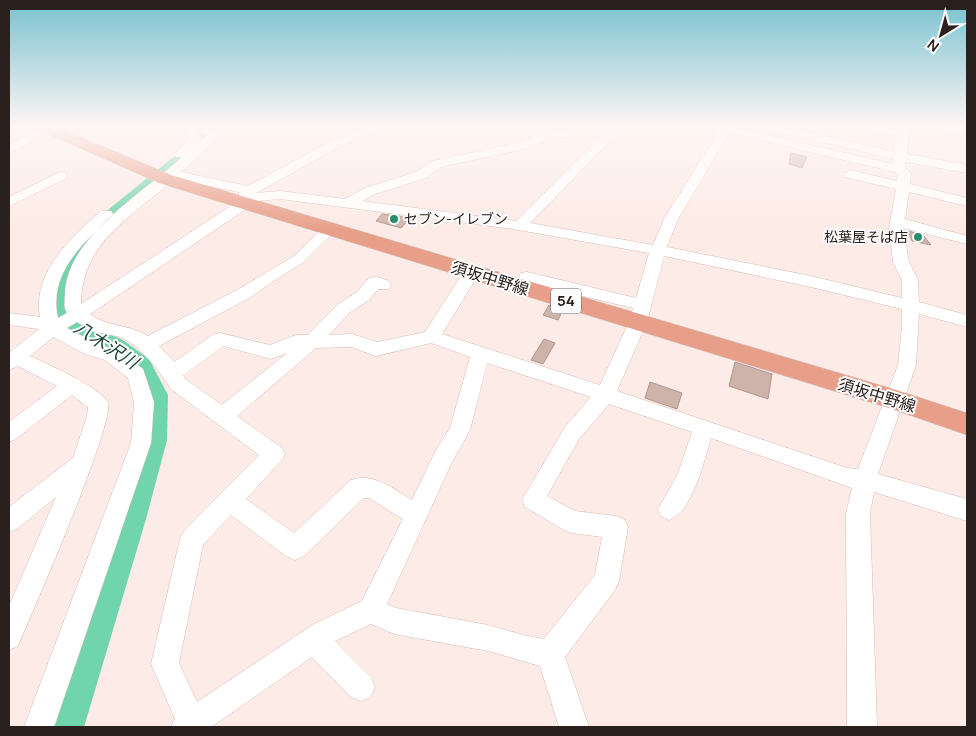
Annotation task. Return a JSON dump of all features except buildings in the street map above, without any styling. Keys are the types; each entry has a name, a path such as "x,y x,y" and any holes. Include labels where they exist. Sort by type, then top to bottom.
{"main road":[{"name":"須坂中野線","path":"129,162 162,176 245,198 328,229 472,272 640,314 967,424"}],"street":[{"path":"54,327 47,308 54,273 74,243 99,219 162,176 175,162"},
{"path":"176,162 110,225 91,246 78,271 72,288 73,309 76,315 91,324 127,332 146,345 172,373 178,384 274,454 192,539 164,664 188,725 314,639 371,610 444,457 460,430 481,352"},
{"path":"9,637 80,464 97,416 98,404 72,385 12,355 76,315 245,198 305,162"},
{"path":"146,345 243,294 277,270 299,259 328,229 345,204 370,191 421,175 437,164 445,162"},
{"path":"519,226 583,162"},
{"path":"550,654 606,581 616,527 572,522 533,500 572,433 606,394 640,314 658,252 671,219 704,162"},
{"path":"862,727 858,513 864,480 907,365 911,305 910,280 901,262 896,228 904,186 905,172 902,162"},
{"path":"926,162 967,169"},
{"path":"850,174 967,202"},
{"path":"9,202 60,176"},
{"path":"245,198 280,195 519,226 748,267 826,284 967,321"},
{"path":"898,222 967,240"},
{"path":"431,337 472,272"},
{"path":"527,277 640,314"},
{"path":"222,416 312,342 343,310 363,296 375,282 383,285"},
{"path":"9,320 54,327 91,349 111,355 136,374 144,402 142,443 39,727"},
{"path":"172,373 220,339 271,352 296,341 352,340 376,349 431,337 704,427 847,478 864,480 967,510"},
{"path":"9,433 72,385"},
{"path":"668,509 686,480 704,427"},
{"path":"9,521 80,464"},
{"path":"230,500 295,548 359,487 373,489 416,514"},
{"path":"371,610 394,621 488,638 523,650 550,654"},
{"path":"314,639 361,687"},
{"path":"550,654 574,727"}],"waterway":[{"name":"八木沢川","path":"66,727 132,519 154,440 156,395 141,365 115,346 76,327 60,311 62,292 73,261 91,236 115,213 176,162"}],"place":[{"name":"セブン-イレブン","path":"394,219"},
{"name":"松葉屋そば店","path":"918,237"}]}
